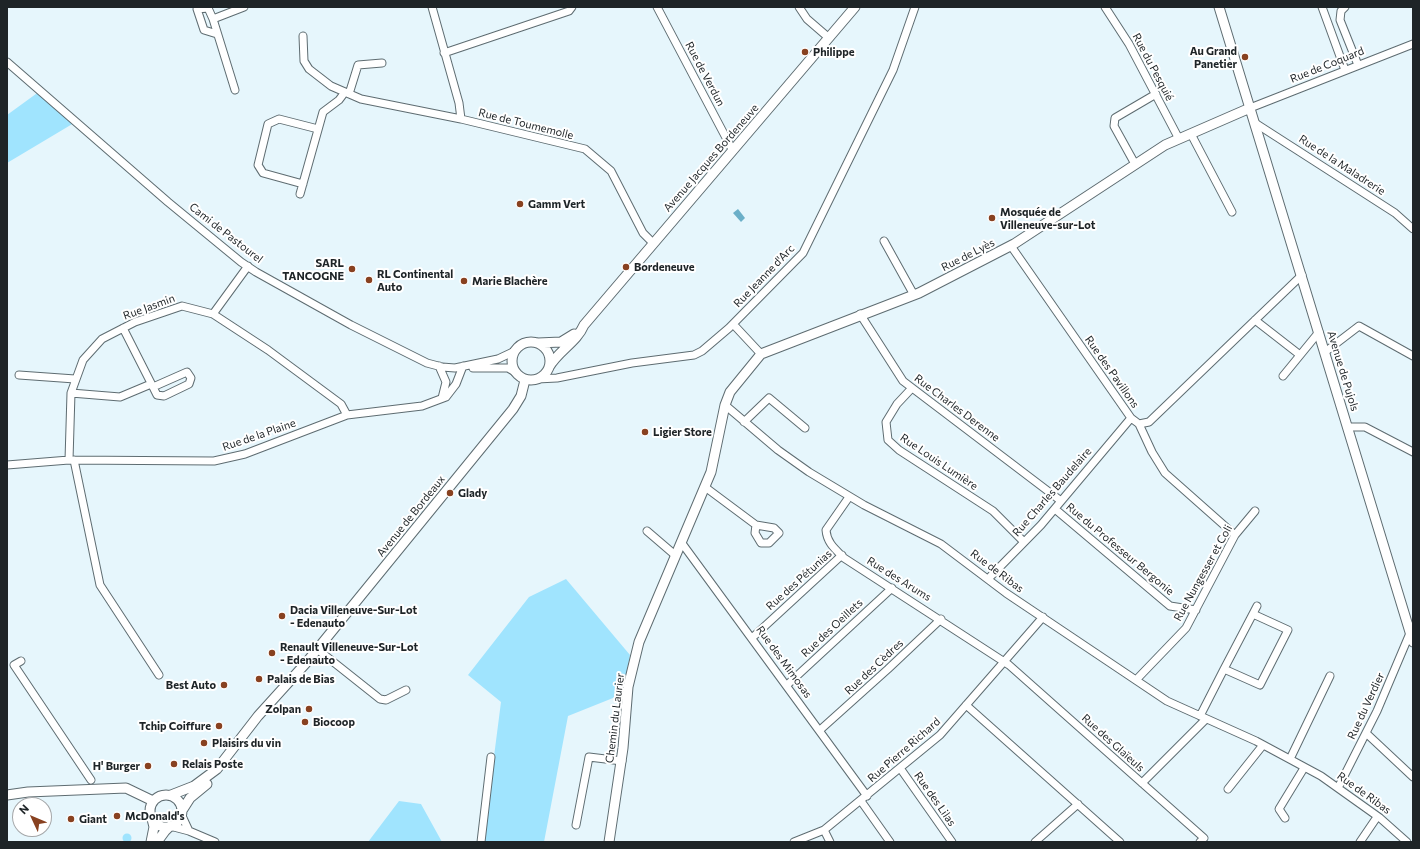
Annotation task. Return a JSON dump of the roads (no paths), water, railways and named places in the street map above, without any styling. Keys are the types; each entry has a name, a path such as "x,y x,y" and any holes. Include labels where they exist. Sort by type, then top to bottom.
{"main road":[{"name":"Avenue Jacques Bordeneuve","path":"536,343 561,342 573,335 584,325 855,7"},
{"name":"Avenue de Pujols","path":"1219,7 1411,629 1413,642"},
{"name":"Rue de Lyès","path":"761,354 860,314 914,295 1011,246 1165,145 1250,108"},
{"name":"Avenue Jacques Bordeneuve","path":"549,367 555,358 582,331 584,325"},
{"path":"525,343 536,343 545,348 548,353 549,367 543,376 537,379 525,380 514,372 512,363 515,351 525,343"},
{"name":"Chemin du Laurier","path":"609,842 622,761 628,687 639,642 711,472 725,405 730,392 761,354"},
{"name":"Avenue de Bordeaux","path":"171,795 186,791 210,776 257,718 306,663 513,409 521,396 525,380"},
{"name":"Avenue de Bordeaux","path":"182,813 190,798 214,779 238,751 306,663"},
{"path":"238,751 257,718"},
{"path":"7,794 88,788 126,788 153,801"},
{"path":"151,842 154,828 150,811 153,801 161,795 171,795 180,801 182,813 178,822 165,830 157,842"},
{"path":"152,818 161,826 170,826"}],"street":[{"path":"212,19 244,7"},
{"name":"Rue de Toumemolle","path":"432,7 459,103 461,119 584,149 611,171 643,233 653,243"},
{"path":"444,53 569,11 572,7"},
{"name":"Rue de Verdun","path":"657,7 733,151"},
{"path":"799,7 807,19 829,38"},
{"name":"Rue Jeanne d'Arc","path":"537,379 561,377 632,363 694,355 702,351 733,324 803,253 893,70 915,7"},
{"name":"Rue du Pesquié","path":"1106,7 1129,44 1179,139"},
{"path":"1322,7 1345,70"},
{"path":"1345,7 1341,11 1340,20 1358,65"},
{"path":"217,34 204,30 197,9 208,8 217,34 235,90"},
{"path":"303,36 304,61 309,69 331,86 361,99 461,119"},
{"name":"Rue de Coquard","path":"1250,108 1413,44"},
{"name":"Cami de Pastourel","path":"7,62 126,166 248,266 351,325 427,363 439,366 455,368 498,359 515,351"},
{"path":"300,194 323,112 347,93 358,65 382,63"},
{"path":"1135,164 1114,126 1115,118 1156,94"},
{"path":"303,184 263,173 258,165 268,124 280,119 318,129"},
{"name":"Rue de la Maladrerie","path":"1255,123 1395,213 1413,229"},
{"path":"1191,134 1232,212"},
{"path":"1404,221 1413,218"},
{"path":"884,241 914,295"},
{"name":"Rue des Pavillons","path":"1011,246 1131,418 1139,424 1150,422 1302,275"},
{"path":"213,314 248,266"},
{"name":"Rue Jasmin","path":"159,676 100,585 71,460 71,393 83,360 102,339 135,322 182,306 213,314 268,350 341,404 347,415"},
{"name":"Rue Charles Derenne","path":"860,314 903,381 1061,501"},
{"path":"1255,320 1300,355"},
{"path":"733,324 761,354"},
{"path":"1325,352 1359,326 1413,356"},
{"path":"71,393 120,397 152,385 187,372 191,378 189,384 164,396 157,395 152,385 123,328"},
{"path":"1283,376 1319,332"},
{"path":"439,366 446,382 442,398"},
{"name":"Cami de Pastourel","path":"463,366 508,368 514,372"},
{"name":"Rue de la Plaine","path":"7,465 71,460 214,461 229,459 347,415 422,406 450,394 463,366"},
{"path":"549,367 561,377"},
{"path":"19,375 75,379"},
{"name":"Rue Louis Lumière","path":"912,388 897,404 886,422 888,440 899,450 992,511 1024,542"},
{"path":"744,422 769,398 805,428"},
{"name":"Rue de Ribas","path":"725,405 778,450 849,497 941,544 988,579 1167,701 1290,759 1338,788 1390,825 1407,842"},
{"name":"Rue Charles Baudelaire","path":"988,579 1055,508 1131,418"},
{"path":"1139,424 1152,452 1165,473 1235,535"},
{"path":"1348,427 1365,427 1413,452"},
{"path":"705,487 756,525"},
{"name":"Rue des Arums","path":"849,497 826,530 827,539 831,546 842,556 941,619 1003,662"},
{"name":"Rue du Professeur Bergonie","path":"1055,508 1170,606 1196,610"},
{"name":"Rue Nungesser et Coli","path":"1136,680 1186,628 1235,535 1255,511"},
{"path":"646,531 675,555"},
{"name":"Rue des Mimosas","path":"681,542 867,796"},
{"name":"Rue des Pétunias","path":"752,637 842,556"},
{"name":"Rue des Oeillets","path":"787,685 892,588"},
{"path":"1142,784 1203,718 1224,669 1257,606"},
{"path":"1224,669 1260,685 1288,630 1253,614"},
{"name":"Rue Pierre Richard","path":"794,842 824,830 940,735 1043,617"},
{"name":"Rue des Cèdres","path":"820,730 941,619"},
{"name":"Rue du Verdier","path":"1338,788 1366,733 1411,629"},
{"path":"317,649 380,699 386,700 396,697 406,690"},
{"path":"22,661 14,665 91,780"},
{"name":"Rue des Glaïeuls","path":"1003,662 1009,665 1204,838 1200,842"},
{"path":"1290,759 1330,676"},
{"path":"966,705 1120,842"},
{"path":"1366,733 1413,777"},
{"path":"1228,789 1263,745"},
{"path":"576,825 589,753 622,761"},
{"path":"481,842 491,757"},
{"name":"Rue des Lilas","path":"900,768 952,842"},
{"path":"1284,818 1279,810 1304,768"},
{"path":"860,801 890,842"},
{"path":"1035,842 1078,804"},
{"path":"182,813 189,831"},
{"path":"1360,842 1377,817"},
{"path":"170,826 189,831 215,842"},
{"path":"824,830 830,842"}],"place":[{"name":"Philippe","path":"805,52"},
{"name":"Au Grand Panetier","path":"1245,57"},
{"name":"Gamm Vert","path":"520,204"},
{"name":"Mosquée de Villeneuve-sur-Lot","path":"992,218"},
{"name":"Bordeneuve","path":"626,267"},
{"name":"SARL TANCOGNE","path":"352,269"},
{"name":"RL Continental Auto","path":"369,280"},
{"name":"Marie Blachère","path":"464,281"},
{"name":"Ligier Store","path":"645,432"},
{"name":"Glady","path":"450,493"},
{"name":"Dacia Villeneuve-Sur-Lot - Edenauto","path":"282,616"},
{"name":"Renault Villeneuve-Sur-Lot - Edenauto","path":"272,653"},
{"name":"Palais de Bias","path":"259,679"},
{"name":"Best Auto","path":"224,685"},
{"name":"Zolpan","path":"309,709"},
{"name":"Biocoop","path":"305,722"},
{"name":"Tchip Coiffure","path":"219,726"},
{"name":"Plaisirs du vin","path":"204,743"},
{"name":"Relais Poste","path":"174,764"},
{"name":"H' Burger","path":"148,766"},
{"name":"McDonald's","path":"117,816"},
{"name":"Giant","path":"71,819"}]}
